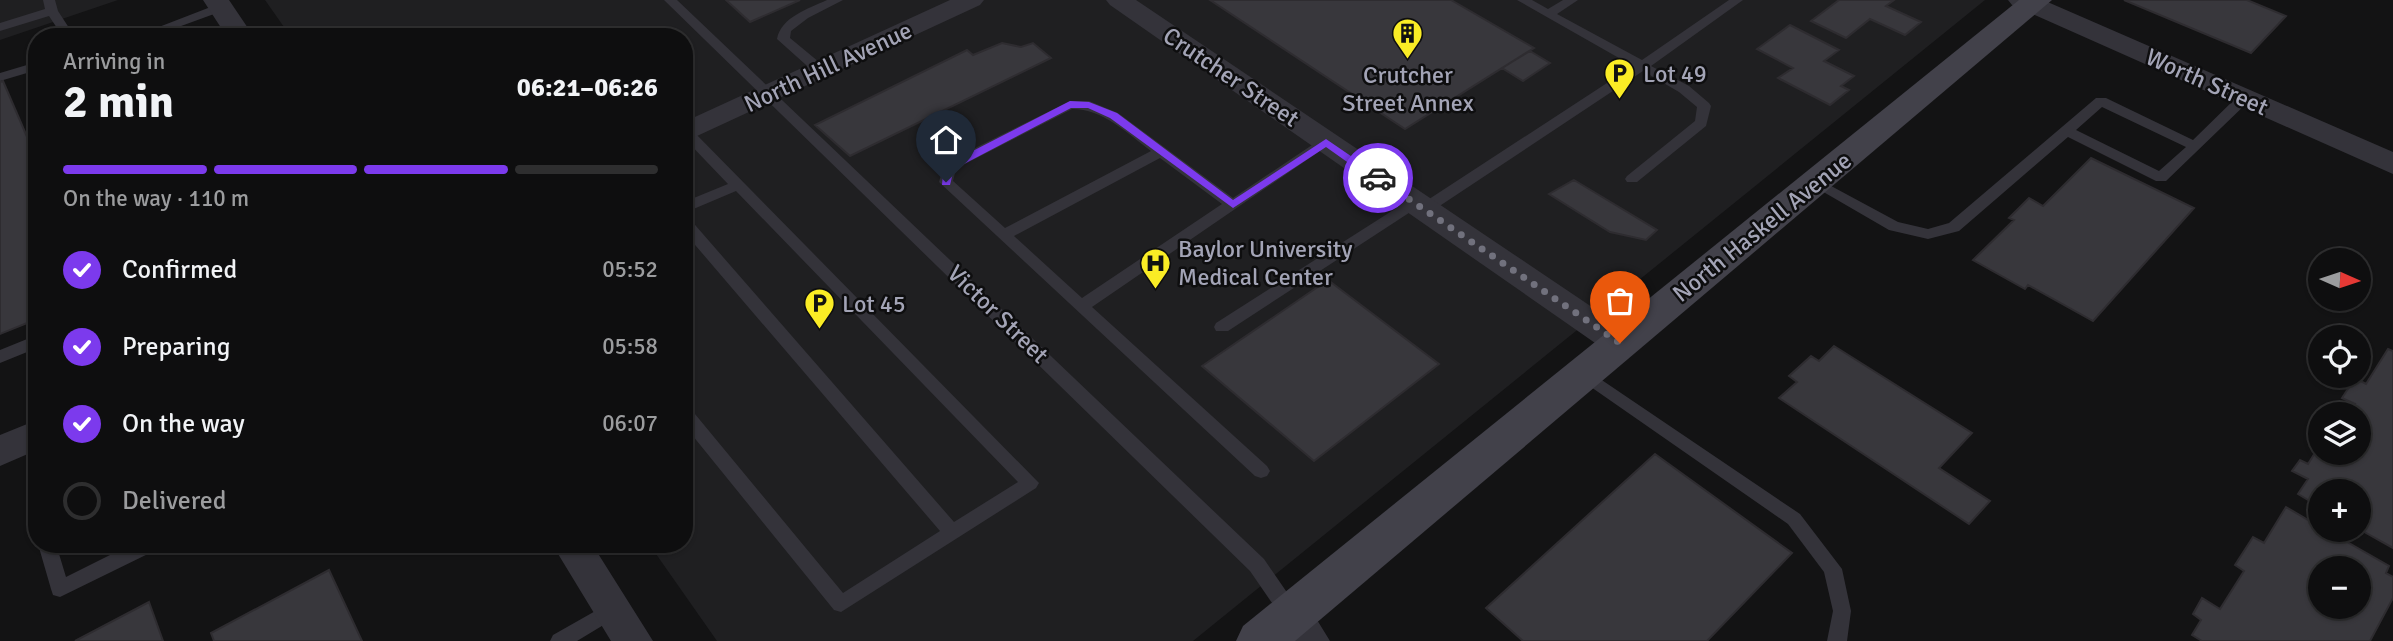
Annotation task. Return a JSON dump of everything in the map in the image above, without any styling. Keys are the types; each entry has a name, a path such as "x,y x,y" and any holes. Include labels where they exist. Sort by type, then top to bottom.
{"main road":[{"name":"North Haskell Avenue","path":"1260,641 1301,628 1620,343 2030,1"}],"street":[{"name":"North Hill Avenue","path":"693,128 971,0"},
{"name":"Crutcher Street","path":"1119,0 1620,343"},
{"name":"Worth Street","path":"2030,1 2393,164"},
{"path":"218,4 235,28"},
{"path":"0,451 28,438"},
{"path":"577,553 633,641"}],"lane":[{"name":"Victor Street","path":"670,0 770,93 1257,565 1301,628"},
{"path":"820,70 783,38 785,29 804,15 837,0"},
{"path":"1523,0 1684,89 1704,106 1701,122 1632,179"},
{"path":"1548,14 1572,0"},
{"path":"1223,327 1642,66 1737,0"},
{"path":"161,28 218,4"},
{"path":"0,27 50,5 64,28"},
{"path":"0,77 28,69"},
{"path":"2067,131 2161,178 2244,98"},
{"path":"1815,183 1894,226 1928,234 1955,227 2101,101 2195,146"},
{"path":"1233,205 1113,116 1089,105 1070,104 960,161 948,172 946,182 1261,471"},
{"path":"693,140 1030,483 841,604 693,424"},
{"path":"1081,306 1326,142"},
{"path":"1003,235 1161,150"},
{"path":"693,204 738,184"},
{"path":"693,232 951,533"},
{"path":"0,357 28,345"},
{"path":"1584,374 1794,519 1833,569 1842,611 1837,641"},
{"path":"50,553 60,589 132,553"},
{"path":"560,641 612,609"}],"shaded area":[{"path":"0,0 118,0 35,28 28,28 28,31 0,40"},
{"name":"Baylor University Medical Center","path":"265,0 1985,0 1193,641 717,641 655,553 693,553 693,28 285,28"}],"building":[{"path":"726,0 800,0 750,22"},
{"name":"Crutcher Street Annex","path":"1210,0 1451,0 1534,48 1405,129"},
{"path":"1839,0 1894,0 1886,6 1921,22 1905,35 1870,19 1846,38 1811,21"},
{"path":"2124,0 2247,0 2286,16 2251,53"},
{"path":"1790,25 1839,50 1824,61 1854,76 1841,86 1849,90 1830,105 1778,78 1793,68 1757,49"},
{"path":"1002,43 1021,47 1033,43 1051,58 850,156 815,125 967,50 973,55"},
{"path":"1530,51 1550,63 1523,81 1502,68"},
{"path":"3,81 28,139 28,323 0,334 0,82"},
{"path":"2091,158 2194,208 2093,321 2028,285 2025,289 1973,260 2014,220 2009,218 2029,198 2043,206"},
{"path":"1574,180 1657,230 1646,240 1610,232 1549,194"},
{"path":"1328,280 1439,364 1314,461 1202,366"},
{"path":"1834,346 1972,433 1939,468 1990,501 1969,524 1779,398 1797,382 1789,376 1811,356 1819,361"},
{"path":"2388,349 2393,351 2393,548 2371,536 2371,479 2308,479 2292,471 2300,460 2308,465 2371,465 2371,402 2351,402 2342,398 2348,388 2371,388 2371,376"},
{"path":"1655,454 1792,553 1707,641 1523,641 1486,608"},
{"path":"2308,479 2308,500 2298,494"},
{"path":"2286,507 2308,520 2308,542 2347,542 2389,566 2386,573 2393,577 2393,598 2370,641 2202,641 2192,635 2201,620 2193,614 2202,598 2220,609 2244,571 2235,565 2253,537 2264,543"},
{"path":"329,570 362,641 214,641 211,633"},
{"path":"149,602 163,641 75,641"}],"way so far":[{"path":"1378,178 1620,343"}],"place":[{"name":"Crutcher Street Annex","path":"1408,60"},
{"name":"Lot 49","path":"1620,101"},
{"name":"Baylor University Medical Center","path":"1155,290"},
{"name":"Lot 45","path":"819,331"}],"route":[{"path":"946,182 948,172 960,161 1070,104 1089,105 1113,116 1233,205 1326,142 1378,178"}]}
